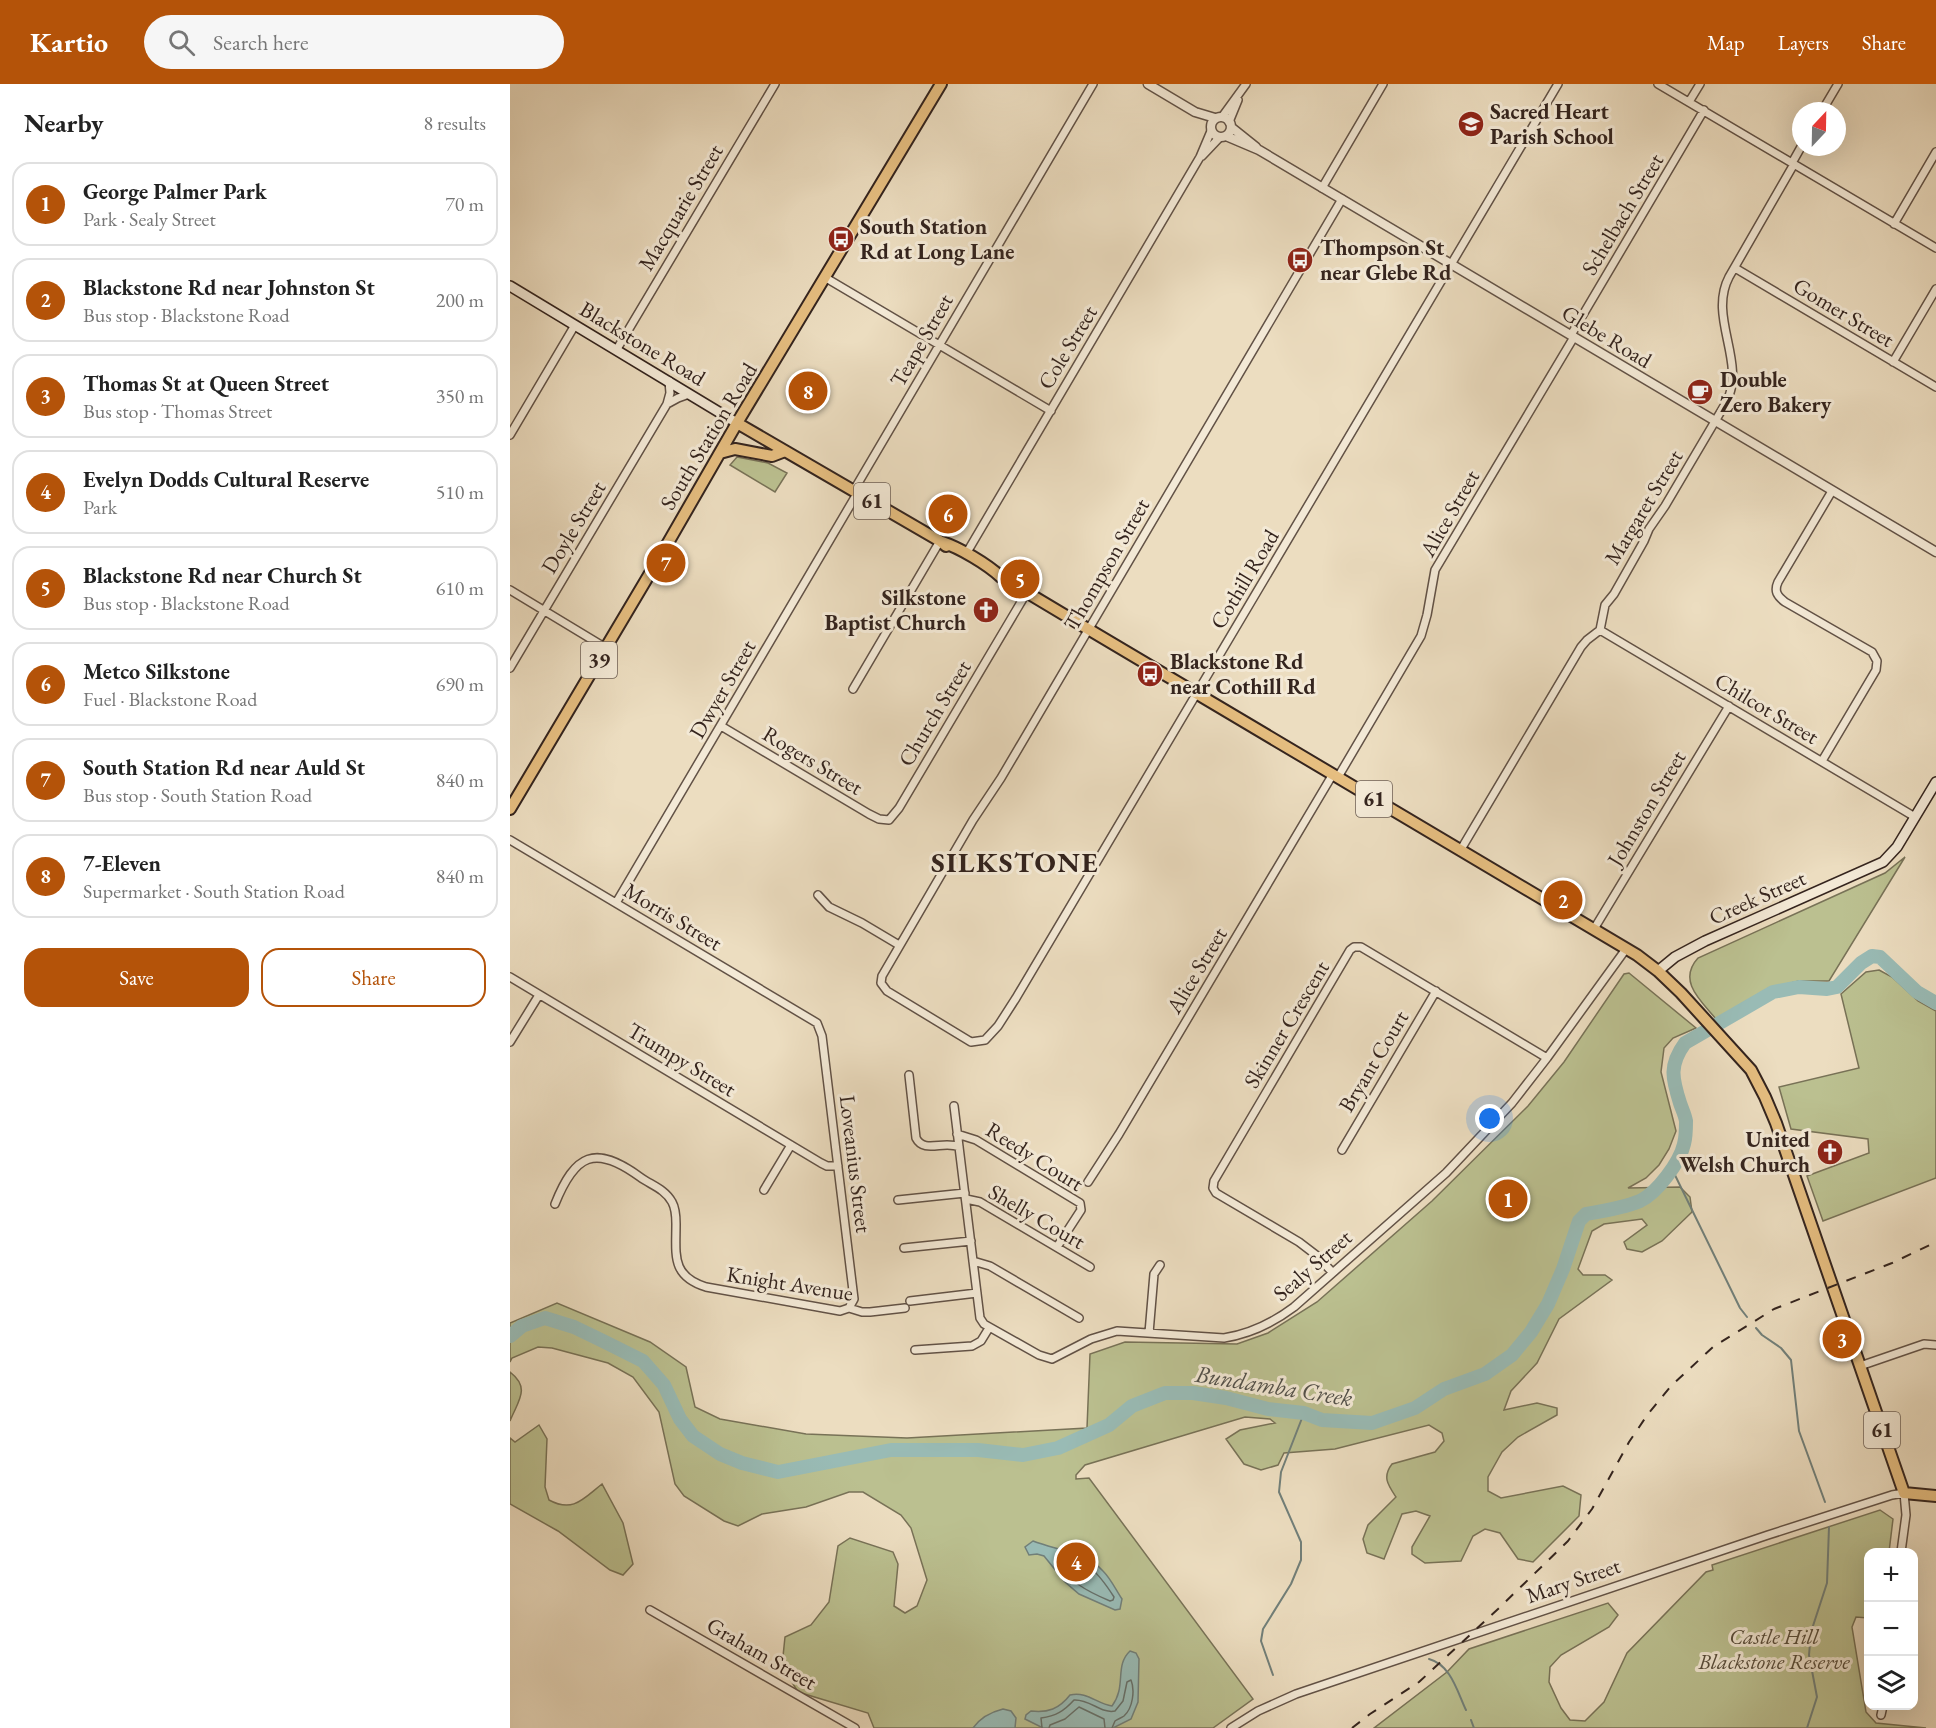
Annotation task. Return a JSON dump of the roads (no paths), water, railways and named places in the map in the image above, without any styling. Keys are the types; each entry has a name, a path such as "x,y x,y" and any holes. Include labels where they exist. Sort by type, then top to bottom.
{"main road":[{"name":"South Station Road","path":"510,809 941,84"},
{"name":"Blackstone Road","path":"510,286 941,542 949,550 991,575 1001,577"},
{"path":"720,453 735,449 772,456 785,451"},
{"name":"Blackstone Road","path":"941,542 951,545 994,570 1001,577 1594,929 1658,970"},
{"name":"Creek Street","path":"1658,970 1677,956 1705,941 1886,860 1895,851 1936,782"},
{"name":"61","path":"1658,970 1751,1070 1765,1097 1904,1493"},
{"name":"Mary Street","path":"1904,1493 1936,1496"}],"street":[{"name":"Macquarie Street","path":"617,349 775,84"},
{"name":"Teape Street","path":"856,491 939,344 1093,84"},
{"name":"Glebe Road","path":"1148,84 1195,112 1224,121 1259,150 1936,552"},
{"path":"1322,188 1383,84"},
{"name":"Cothill Road","path":"899,945 882,976 883,987 971,1042 985,1040 998,1026 1022,987 1558,84"},
{"path":"1659,84 1936,248"},
{"path":"1689,102 1700,84"},
{"path":"1827,102 1838,84"},
{"path":"1211,129 1224,121 1244,87"},
{"name":"Schelbach Street","path":"1572,336 1704,110"},
{"name":"Glebe Road","path":"1195,112 1215,135 1259,150"},
{"path":"1223,136 1229,132 1224,121"},
{"name":"Cole Street","path":"966,554 1200,158 1211,129"},
{"name":"Cole Street","path":"1200,158 1223,136"},
{"path":"1894,224 1936,152"},
{"name":"Margaret Street","path":"1600,630 1605,605 1614,594 1649,529 1665,506 1728,397 1732,382 1732,369 1722,314 1725,285 1796,156"},
{"name":"Thompson Street","path":"899,945 1089,629 1342,199"},
{"name":"Gomer Street","path":"1735,268 1936,387"},
{"path":"826,278 1050,411"},
{"path":"1893,362 1936,289"},
{"path":"510,435 576,325"},
{"name":"Alice Street","path":"1088,1182 1420,636 1427,615 1435,570 1572,336"},
{"name":"Doyle Street","path":"510,668 667,404 670,393 669,381"},
{"path":"667,404 689,394"},
{"name":"Dwyer Street","path":"616,903 856,491"},
{"path":"1822,761 1876,670 1877,658 1872,652 1785,602 1778,596 1776,588 1832,491"},
{"path":"853,689 941,542"},
{"path":"510,590 606,648"},
{"name":"Church Street","path":"889,820 899,808 1027,592"},
{"path":"1460,850 1581,647 1600,630"},
{"name":"Chilcot Street","path":"1600,630 1916,817"},
{"name":"Johnston Street","path":"1594,929 1728,706"},
{"name":"Rogers Street","path":"721,726 869,814 879,819 889,820"},
{"name":"Morris Street","path":"510,840 817,1023"},
{"path":"818,896 829,908 862,923 899,945"},
{"name":"Skinner Crescent","path":"1332,1272 1316,1255 1299,1242 1216,1193 1214,1181 1350,950 1354,947 1361,947 1547,1058"},
{"name":"Sealy Street","path":"989,1328 1039,1355 1052,1359 1091,1339 1117,1331 1224,1338 1237,1336 1283,1315 1446,1173 1512,1103 1626,949"},
{"name":"Trumpy Street","path":"510,977 827,1166 838,1166"},
{"name":"Bryant Court","path":"1342,1150 1436,991"},
{"path":"510,1042 539,995"},
{"name":"Loveanius Street","path":"817,1023 822,1036 854,1299 849,1308"},
{"path":"909,1075 918,1143 925,1147 948,1144 958,1147"},
{"path":"915,1350 972,1346 981,1341 989,1328 980,1318 954,1106"},
{"name":"Reedy Court","path":"957,1134 976,1140 1080,1203 1081,1210 1057,1247"},
{"path":"764,1190 791,1145"},
{"name":"Knight Avenue","path":"555,1204 562,1186 579,1163 597,1157 608,1158 664,1192 671,1200 676,1215 678,1266 687,1279 706,1287 840,1311 849,1308 862,1312 977,1293"},
{"path":"897,1200 965,1196"},
{"name":"Shelly Court","path":"965,1196 980,1202 1090,1267"},
{"path":"904,1248 971,1241"},
{"path":"973,1261 990,1266 1079,1318"},
{"path":"1149,1332 1154,1274 1160,1265"},
{"path":"1860,1366 1924,1344 1936,1345"},
{"path":"1902,1548 1906,1515 1904,1493"},
{"name":"Mary Street","path":"1231,1728 1258,1711 1296,1694 1768,1534 1904,1493"},
{"name":"Graham Street","path":"650,1610 855,1728"},
{"path":"1881,1715 1882,1710"}],"water":[{"path":"1033,1541 1079,1556 1096,1565 1108,1577 1122,1599 1120,1609 1115,1610 1079,1594 1065,1582 1044,1556 1029,1555 1025,1547"},
{"path":"1130,1651 1136,1653 1139,1659 1138,1702 1131,1719 1113,1728 1043,1728 1025,1719 1031,1711 1048,1711 1062,1704 1070,1695 1076,1694 1112,1706 1119,1691 1123,1663"},
{"path":"1003,1709 1011,1711 1016,1718 1015,1728 973,1728 986,1716"}],"waterway":[{"name":"Bundamba Creek","path":"510,1336 522,1326 545,1318 574,1327 643,1361 664,1385 680,1419 693,1436 720,1454 742,1463 778,1472 891,1450 978,1450 1023,1455 1058,1448 1109,1425 1132,1406 1165,1393 1193,1393 1226,1398 1268,1409 1304,1413 1322,1420 1372,1423 1415,1408 1444,1389 1485,1374 1512,1355 1531,1332 1548,1304 1563,1269 1579,1221 1586,1214 1640,1201 1647,1197 1667,1176 1678,1159 1685,1141 1686,1121 1674,1079 1676,1058 1685,1043 1773,992 1799,987 1827,989 1837,987 1861,963 1872,956 1880,957 1917,992 1936,1003"},
{"path":"1672,1169 1740,1308 1747,1317"},
{"path":"1756,1328 1781,1348 1791,1360 1799,1431 1825,1502"},
{"path":"1273,1675 1261,1641 1263,1629 1291,1584 1301,1560 1301,1542 1279,1492 1281,1472 1304,1413"},
{"path":"1807,1728 1817,1697 1809,1655 1811,1632 1827,1583 1829,1527"},
{"path":"1429,1659 1437,1662 1448,1673 1466,1710"},
{"path":"1471,1720 1474,1728"}],"railway":[{"path":"1352,1728 1419,1682 1568,1541 1592,1509 1629,1442 1648,1414 1671,1386 1713,1347 1774,1309 1892,1263 1936,1242"}],"place":[{"name":"Sacred Heart Parish School","path":"1471,124"},
{"name":"South Station Rd at Long Lane","path":"841,239"},
{"name":"Thompson St near Glebe Rd","path":"1300,260"},
{"name":"7-Eleven","path":"808,391"},
{"name":"Double Zero Bakery","path":"1700,392"},
{"name":"Metco Silkstone","path":"948,514"},
{"name":"South Station Rd near Auld St","path":"666,563"},
{"name":"Blackstone Rd near Church St","path":"1020,579"},
{"name":"Silkstone Baptist Church","path":"986,610"},
{"name":"Blackstone Rd near Cothill Rd","path":"1150,674"},
{"name":"Blackstone Rd near Johnston St","path":"1563,900"},
{"name":"United Welsh Church","path":"1830,1152"},
{"name":"George Palmer Park","path":"1508,1199"},
{"name":"Thomas St at Queen Street","path":"1842,1339"},
{"name":"Evelyn Dodds Cultural Reserve","path":"1076,1562"}],"district":[{"name":"SILKSTONE","path":"1015,862"}],"park label":[{"name":"Castle Hill Blackstone Reserve","path":"1774,1649"}]}
